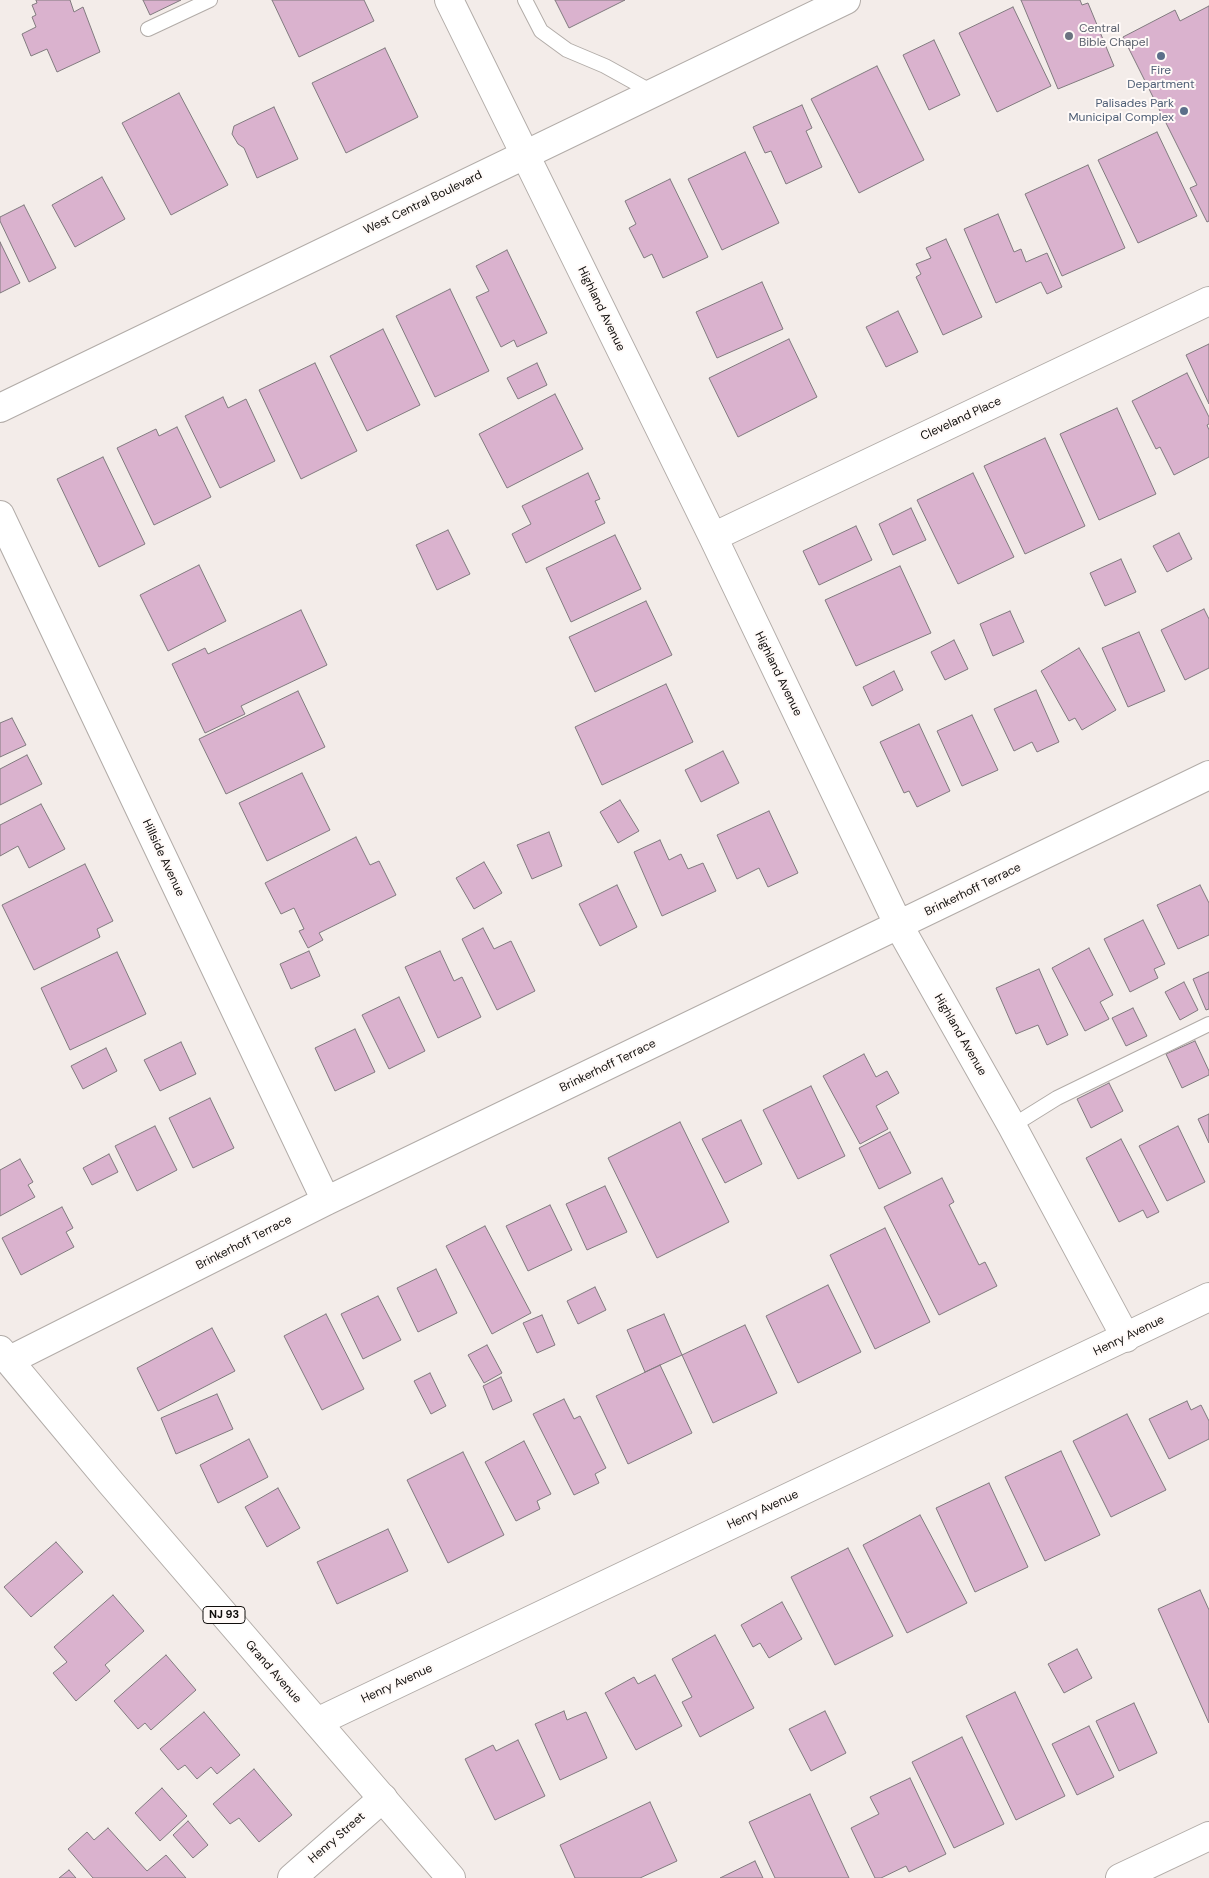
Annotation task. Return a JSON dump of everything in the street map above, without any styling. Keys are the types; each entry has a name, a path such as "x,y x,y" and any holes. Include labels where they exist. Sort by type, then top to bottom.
{"street":[{"name":"Highland Avenue","path":"449,0 713,537 899,926 1012,1126 1126,1338"},
{"name":"West Central Boulevard","path":"0,408 846,0"},
{"name":"Cleveland Place","path":"713,537 1209,301"},
{"name":"Hillside Avenue","path":"0,515 326,1202"},
{"name":"Brinkerhoff Terrace","path":"5,1355 899,926 1209,774"},
{"name":"Henry Avenue","path":"316,1722 1209,1297"},
{"name":"Grand Avenue","path":"5,1355 111,1483 451,1878"},
{"name":"Henry Street","path":"292,1878 383,1798"},
{"path":"1120,1878 1209,1836"}],"lane":[{"path":"148,29 210,0"},
{"path":"525,0 541,32 567,50 605,66 652,92"},
{"path":"1012,1126 1057,1098 1209,1024"}],"building":[{"path":"36,0 70,0 74,12 83,7 100,52 57,72 47,49 31,56 22,34 36,27 32,17 36,15 32,5 37,3"},
{"path":"143,0 181,0 150,15"},
{"path":"272,0 364,0 374,21 299,57"},
{"path":"555,0 625,0 569,28"},
{"name":"Central Bible Chapel","path":"1021,0 1080,0 1082,5 1088,3 1114,66 1058,89"},
{"name":"Palisades Park Municipal Complex","path":"1209,6 1209,221 1207,222 1190,188 1197,185 1123,37 1175,10 1180,21"},
{"path":"1013,7 1051,86 997,112 959,33"},
{"path":"934,40 960,95 929,110 903,55"},
{"path":"385,48 418,117 346,153 312,83"},
{"path":"877,66 924,160 859,193 811,99"},
{"path":"179,93 228,185 171,215 122,123"},
{"path":"802,105 812,128 806,131 822,167 786,184 771,151 765,153 753,127"},
{"path":"274,107 298,159 257,178 244,148 238,144 232,134 234,126"},
{"path":"1157,132 1197,216 1138,243 1098,160"},
{"path":"745,152 779,223 722,250 688,179"},
{"path":"1088,165 1125,248 1062,276 1025,194"},
{"path":"102,177 125,219 75,247 52,205"},
{"path":"670,179 708,257 663,278 652,254 644,258 629,228 636,224 625,201"},
{"path":"24,205 56,268 29,282 0,221 0,217"},
{"path":"998,214 1014,252 1021,249 1026,262 1047,253 1062,287 1047,294 1041,282 996,303 964,229"},
{"path":"946,239 982,317 943,335 916,277 921,274 916,264 931,258 926,248"},
{"path":"0,242 20,283 0,293"},
{"path":"507,250 547,333 517,347 514,340 501,347 476,297 489,291 476,266"},
{"path":"762,282 783,329 717,358 696,312"},
{"path":"450,289 489,371 435,397 396,316"},
{"path":"898,311 918,352 886,367 866,327"},
{"path":"383,329 420,405 367,431 330,356"},
{"path":"789,339 817,397 738,437 709,378"},
{"path":"1209,344 1209,404 1186,355"},
{"path":"315,363 357,451 301,479 259,390"},
{"path":"537,363 547,385 518,399 507,378"},
{"path":"1187,373 1209,417 1209,424 1207,425 1209,430 1209,457 1174,475 1160,447 1156,449 1132,401"},
{"path":"555,394 583,449 507,488 479,434"},
{"path":"223,397 228,408 246,399 275,461 220,488 185,416"},
{"path":"1117,408 1156,494 1099,520 1060,434"},
{"path":"177,427 211,497 154,525 117,448 156,429 159,436"},
{"path":"1045,438 1085,526 1025,554 984,466"},
{"path":"103,457 145,544 99,567 57,479"},
{"path":"588,473 600,499 595,501 605,523 526,563 512,534 531,524 522,506"},
{"path":"973,473 1014,557 958,584 917,500"},
{"path":"911,508 926,540 893,555 879,524"},
{"path":"856,526 872,560 819,585 803,551"},
{"path":"448,530 470,574 437,590 416,545"},
{"path":"1179,533 1192,559 1167,572 1153,546"},
{"path":"615,535 641,589 571,622 546,568"},
{"path":"1121,559 1136,592 1105,606 1090,573"},
{"path":"199,565 226,621 168,651 140,595"},
{"path":"900,566 931,633 856,666 825,600"},
{"path":"646,601 672,655 595,692 569,637"},
{"path":"1204,609 1209,619 1209,668 1185,680 1161,630"},
{"path":"301,610 327,665 241,706 245,714 205,733 172,664 205,648 208,654"},
{"path":"1010,611 1024,642 993,656 980,624"},
{"path":"1139,632 1165,691 1128,707 1102,648"},
{"path":"954,640 968,669 945,680 931,652"},
{"path":"1079,648 1116,710 1082,730 1075,718 1069,721 1041,671"},
{"path":"894,671 903,690 872,706 863,687"},
{"path":"666,684 693,742 602,785 575,727"},
{"path":"1036,690 1059,742 1037,752 1032,742 1014,751 994,709"},
{"path":"298,691 325,747 226,794 199,739"},
{"path":"972,715 998,770 962,786 937,731"},
{"path":"12,718 26,745 0,757 0,723"},
{"path":"919,724 950,791 917,807 909,791 904,793 880,742"},
{"path":"723,751 739,783 701,802 685,770"},
{"path":"27,755 42,784 0,805 0,769"},
{"path":"302,773 330,830 267,861 239,803"},
{"path":"620,800 639,831 618,843 600,812"},
{"path":"41,804 65,849 29,868 18,846 0,856 0,825"},
{"path":"769,811 798,873 768,887 759,868 737,879 717,835"},
{"path":"549,832 562,866 532,879 517,845"},
{"path":"356,837 370,865 379,861 396,895 319,933 323,940 308,948 299,931 304,929 294,908 281,914 265,883"},
{"path":"660,840 669,860 681,854 688,869 703,863 716,891 662,916 634,852"},
{"path":"484,862 502,893 474,909 456,878"},
{"path":"85,864 113,921 97,929 100,937 34,970 2,905"},
{"path":"617,885 637,927 600,946 579,904"},
{"path":"1200,885 1209,903 1209,935 1178,949 1157,905"},
{"path":"1143,920 1165,964 1154,969 1158,978 1130,992 1104,939"},
{"path":"483,928 494,949 511,941 535,991 497,1010 462,939"},
{"path":"1089,948 1113,995 1100,1002 1109,1019 1085,1031 1052,968"},
{"path":"309,951 320,976 291,989 280,964"},
{"path":"440,951 454,981 462,977 481,1017 438,1038 405,967"},
{"path":"117,952 146,1014 70,1050 41,988"},
{"path":"1039,969 1068,1035 1047,1045 1038,1025 1016,1034 996,988"},
{"path":"1209,972 1209,1009 1206,1010 1193,979"},
{"path":"1184,982 1198,1010 1180,1020 1165,992"},
{"path":"399,997 425,1051 389,1069 362,1015"},
{"path":"1133,1008 1147,1036 1126,1046 1112,1018"},
{"path":"355,1029 375,1072 335,1091 315,1048"},
{"path":"1195,1041 1209,1071 1209,1075 1182,1088 1166,1054"},
{"path":"181,1042 196,1074 160,1091 144,1060"},
{"path":"106,1048 117,1071 83,1089 71,1066"},
{"path":"864,1054 876,1077 887,1071 899,1093 876,1106 888,1129 860,1144 823,1076"},
{"path":"1109,1083 1123,1111 1091,1128 1077,1099"},
{"path":"811,1086 845,1156 798,1179 763,1110"},
{"path":"210,1098 234,1148 193,1168 169,1118"},
{"path":"1209,1114 1209,1143 1198,1119"},
{"path":"741,1120 762,1164 725,1183 702,1139"},
{"path":"680,1122 729,1222 657,1258 608,1158"},
{"path":"155,1126 177,1170 137,1191 115,1146"},
{"path":"1178,1126 1205,1182 1167,1201 1139,1146"},
{"path":"890,1132 911,1173 879,1189 859,1148"},
{"path":"1121,1139 1159,1212 1147,1218 1143,1210 1119,1222 1086,1158"},
{"path":"109,1154 118,1172 92,1185 83,1168"},
{"path":"20,1159 33,1182 28,1185 35,1197 0,1216 0,1170"},
{"path":"942,1178 954,1202 949,1205 979,1265 985,1262 997,1286 939,1315 884,1207"},
{"path":"605,1186 627,1232 587,1250 566,1204"},
{"path":"550,1205 572,1250 528,1271 506,1226"},
{"path":"62,1207 73,1228 66,1232 74,1247 21,1275 2,1238"},
{"path":"485,1226 531,1313 492,1334 446,1246"},
{"path":"885,1228 930,1322 875,1349 830,1255"},
{"path":"436,1269 457,1313 418,1332 397,1288"},
{"path":"828,1285 861,1352 798,1383 766,1316"},
{"path":"595,1287 606,1310 578,1324 567,1301"},
{"path":"378,1296 401,1340 363,1359 341,1314"},
{"path":"326,1314 364,1389 322,1410 284,1336"},
{"path":"664,1314 682,1355 645,1372 627,1330"},
{"path":"542,1315 555,1345 537,1353 523,1323"},
{"path":"745,1325 777,1393 713,1423 682,1355"},
{"path":"212,1328 235,1371 158,1411 137,1368"},
{"path":"487,1345 502,1373 484,1383 468,1355"},
{"path":"660,1365 692,1433 628,1464 596,1396"},
{"path":"430,1373 446,1406 431,1414 414,1381"},
{"path":"501,1377 512,1401 493,1410 483,1386"},
{"path":"217,1394 233,1429 176,1454 161,1418"},
{"path":"564,1399 574,1419 580,1416 606,1468 595,1474 599,1483 574,1495 533,1414"},
{"path":"1187,1401 1191,1410 1201,1405 1209,1421 1209,1439 1169,1459 1149,1419"},
{"path":"1127,1414 1166,1490 1111,1517 1073,1441"},
{"path":"249,1439 268,1477 218,1503 200,1465"},
{"path":"524,1441 551,1494 537,1501 540,1509 516,1521 485,1462"},
{"path":"1061,1451 1100,1535 1045,1561 1005,1477"},
{"path":"463,1452 504,1535 448,1563 407,1480"},
{"path":"989,1483 1028,1567 975,1592 936,1508"},
{"path":"278,1488 300,1528 267,1547 245,1507"},
{"path":"920,1515 967,1603 907,1633 863,1545"},
{"path":"388,1529 408,1571 337,1604 317,1562"},
{"path":"56,1542 83,1572 31,1617 4,1587"},
{"path":"848,1548 893,1636 835,1665 791,1577"},
{"path":"1200,1590 1209,1610 1209,1723 1158,1609"},
{"path":"113,1595 144,1631 105,1665 110,1671 76,1701 53,1673 67,1662 54,1647"},
{"path":"782,1602 802,1639 769,1658 760,1643 753,1647 741,1625"},
{"path":"715,1635 754,1708 700,1737 682,1702 692,1697 672,1659"},
{"path":"1077,1649 1092,1678 1064,1693 1048,1664"},
{"path":"166,1655 196,1690 151,1730 145,1723 138,1729 114,1701"},
{"path":"655,1675 682,1726 636,1750 605,1693 634,1677 638,1684"},
{"path":"1015,1692 1065,1796 1016,1820 966,1716"},
{"path":"1134,1703 1157,1753 1119,1771 1096,1721"},
{"path":"564,1711 567,1720 586,1712 607,1758 560,1780 535,1724"},
{"path":"825,1711 846,1753 811,1771 789,1729"},
{"path":"204,1712 240,1755 217,1774 211,1767 197,1779 185,1765 178,1770 160,1749"},
{"path":"1089,1726 1114,1777 1077,1795 1052,1744"},
{"path":"962,1737 1004,1824 954,1848 912,1762"},
{"path":"518,1740 545,1796 495,1820 465,1759 493,1745 496,1751"},
{"path":"254,1769 292,1815 259,1842 239,1818 230,1824 213,1804"},
{"path":"910,1778 946,1854 909,1872 906,1866 881,1878 875,1878 851,1828 879,1814 870,1797"},
{"path":"162,1788 187,1816 160,1841 135,1813"},
{"path":"810,1794 849,1878 775,1878 749,1822"},
{"path":"650,1802 677,1861 640,1878 575,1878 560,1845"},
{"path":"188,1821 208,1845 193,1858 173,1835"},
{"path":"108,1828 147,1871 166,1855 186,1878 93,1878 68,1849 87,1832 94,1840"},
{"path":"755,1861 763,1878 720,1878"},
{"path":"69,1870 76,1878 59,1878"}],"place":[{"name":"Central Bible Chapel","path":"1069,36"},
{"name":"Fire Department","path":"1161,56"},
{"name":"Palisades Park Municipal Complex","path":"1184,111"}]}
